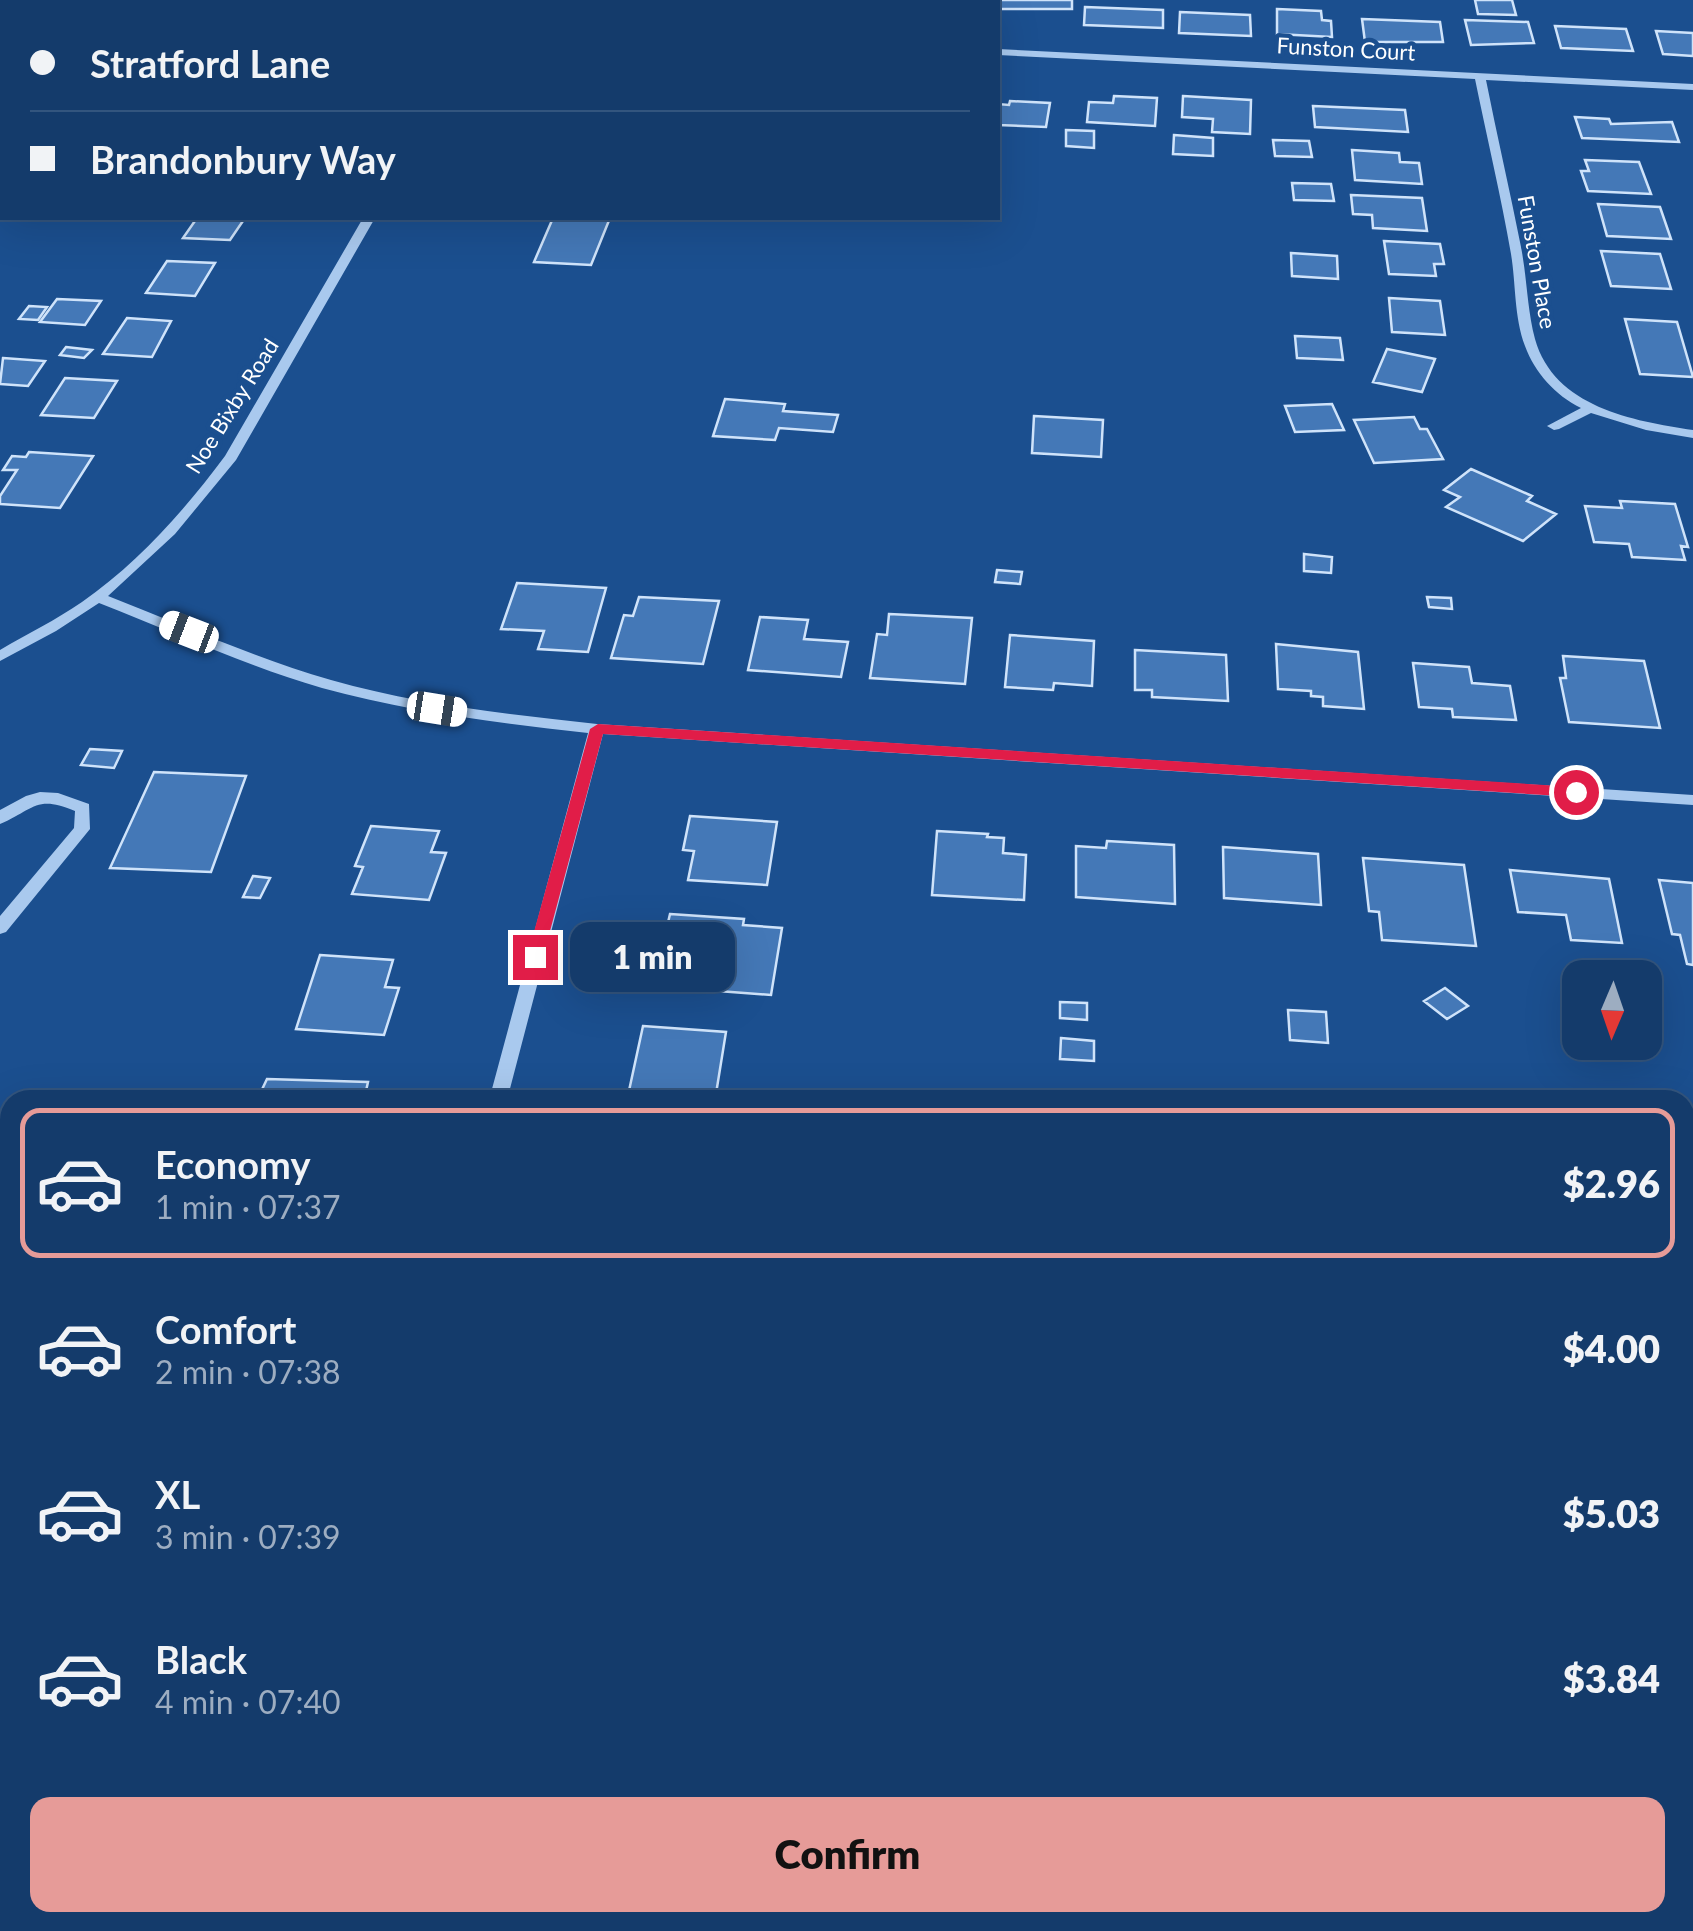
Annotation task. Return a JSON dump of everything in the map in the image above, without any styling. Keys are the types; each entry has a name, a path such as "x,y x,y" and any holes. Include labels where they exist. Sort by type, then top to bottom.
{"street":[{"name":"Funston Court","path":"1000,52 1693,86"},
{"name":"Funston Place","path":"1480,76 1532,348 1556,384 1591,408 1613,417 1693,434"},
{"name":"Noe Bixby Road","path":"0,656 98,597 178,525 231,457 368,220"},
{"path":"1554,426 1591,408"},
{"path":"98,597 322,683 398,702 598,729 1693,800"},
{"path":"501,1090 598,729"},
{"path":"0,818 34,795 57,796 84,808 82,828 0,928"}],"building":[{"path":"1000,0 1072,0 1072,9 1000,9"},
{"path":"1475,0 1512,0 1516,15 1478,14"},
{"path":"1085,7 1163,10 1163,28 1084,25"},
{"path":"1277,9 1321,11 1322,20 1331,21 1332,37 1277,34"},
{"path":"1180,12 1250,15 1251,36 1179,33"},
{"path":"1362,19 1440,22 1443,42 1365,42"},
{"path":"1465,20 1528,22 1534,43 1471,45"},
{"path":"1555,26 1626,29 1633,51 1561,48"},
{"path":"1656,31 1693,33 1693,56 1663,54"},
{"path":"1114,96 1157,98 1155,126 1087,122 1089,102 1113,103"},
{"path":"1183,96 1251,100 1250,134 1212,132 1213,119 1182,117"},
{"path":"1010,101 1050,103 1046,127 1000,125 1000,104 1009,105"},
{"path":"1313,106 1405,110 1408,132 1315,127"},
{"path":"1575,117 1609,119 1611,124 1672,122 1679,142 1582,138"},
{"path":"1066,130 1094,131 1094,148 1066,146"},
{"path":"1174,135 1213,138 1213,156 1173,154"},
{"path":"1273,140 1309,141 1312,157 1275,156"},
{"path":"1352,150 1399,153 1400,162 1419,163 1422,184 1355,180"},
{"path":"1585,160 1639,162 1651,194 1588,191 1581,171 1589,171"},
{"path":"1292,183 1331,184 1334,201 1294,200"},
{"path":"1351,195 1422,198 1427,231 1373,228 1372,215 1353,214"},
{"path":"1598,204 1660,207 1671,239 1607,236"},
{"path":"196,220 244,220 230,240 183,238"},
{"path":"552,220 609,220 591,265 534,262"},
{"path":"1384,241 1440,244 1444,264 1434,264 1436,276 1389,274"},
{"path":"1601,251 1660,254 1671,289 1611,286"},
{"path":"1291,253 1337,256 1338,279 1292,276"},
{"path":"167,261 215,263 195,296 146,293"},
{"path":"1389,298 1440,301 1445,335 1392,332"},
{"path":"57,299 101,301 85,325 40,322"},
{"path":"29,306 47,307 38,320 19,319"},
{"path":"127,318 171,321 152,357 103,354"},
{"path":"1625,319 1677,322 1693,377 1640,374"},
{"path":"1295,336 1340,338 1343,360 1297,358"},
{"path":"66,347 92,350 84,358 60,355"},
{"path":"1387,349 1435,359 1422,392 1373,382"},
{"path":"3,358 45,361 28,386 0,384"},
{"path":"65,378 117,381 94,418 41,415"},
{"path":"725,399 785,404 783,411 838,415 833,432 779,428 775,440 713,436"},
{"path":"1332,404 1344,430 1295,432 1285,406"},
{"path":"1034,416 1103,420 1101,457 1032,453"},
{"path":"1414,417 1420,429 1427,429 1443,459 1374,463 1354,420"},
{"path":"29,452 93,456 60,508 0,504 0,496 17,470 3,470 12,456 26,457"},
{"path":"1471,469 1532,496 1527,501 1556,514 1523,541 1446,507 1460,497 1444,490"},
{"path":"1620,501 1675,504 1688,547 1681,546 1685,560 1632,557 1629,544 1594,542 1585,506 1622,508"},
{"path":"1304,554 1332,557 1331,573 1304,571"},
{"path":"997,570 1022,572 1020,584 995,582"},
{"path":"517,583 606,588 588,652 538,649 544,631 501,629"},
{"path":"639,597 719,601 703,664 611,658 624,615 633,616"},
{"path":"1427,597 1451,598 1452,609 1429,607"},
{"path":"889,614 972,618 965,684 870,678 877,634 887,635"},
{"path":"760,617 808,620 804,639 848,642 841,677 748,670"},
{"path":"1010,635 1094,641 1092,686 1054,683 1053,690 1005,687"},
{"path":"1276,644 1358,652 1364,709 1323,706 1323,697 1311,696 1311,691 1278,689"},
{"path":"1135,650 1226,655 1228,701 1152,697 1152,690 1135,690"},
{"path":"1563,656 1644,661 1660,728 1569,722 1560,678 1566,678"},
{"path":"1413,663 1469,667 1472,683 1510,686 1516,720 1453,717 1452,709 1419,707"},
{"path":"90,749 122,751 114,768 81,765"},
{"path":"154,772 246,776 211,872 110,868"},
{"path":"690,816 777,822 767,885 688,880 694,851 683,850"},
{"path":"371,826 439,831 431,852 446,853 429,900 352,894 363,867 355,866"},
{"path":"937,831 1004,838 1003,853 1026,855 1024,900 932,895"},
{"path":"1107,841 1174,845 1175,904 1076,897 1076,846 1106,848"},
{"path":"1223,847 1318,854 1321,905 1224,898"},
{"path":"1363,858 1464,865 1476,946 1382,940 1379,912 1369,911"},
{"path":"1510,870 1609,879 1622,943 1571,940 1566,915 1518,912"},
{"path":"253,876 270,878 260,898 243,897"},
{"path":"1659,880 1693,883 1693,965 1687,964 1680,935 1672,934"},
{"path":"670,914 744,919 743,925 782,928 771,995 653,986"},
{"path":"320,955 393,960 385,987 399,988 384,1035 296,1029"},
{"path":"1445,988 1468,1006 1447,1019 1424,1001"},
{"path":"1060,1002 1087,1003 1087,1020 1060,1018"},
{"path":"1288,1010 1326,1012 1328,1043 1290,1040"},
{"path":"643,1026 726,1032 717,1090 629,1090"},
{"path":"1061,1038 1094,1041 1094,1061 1060,1059"},
{"path":"267,1079 368,1082 366,1090 262,1090"}],"route":[{"path":"535,957 598,729 1576,792"}]}
